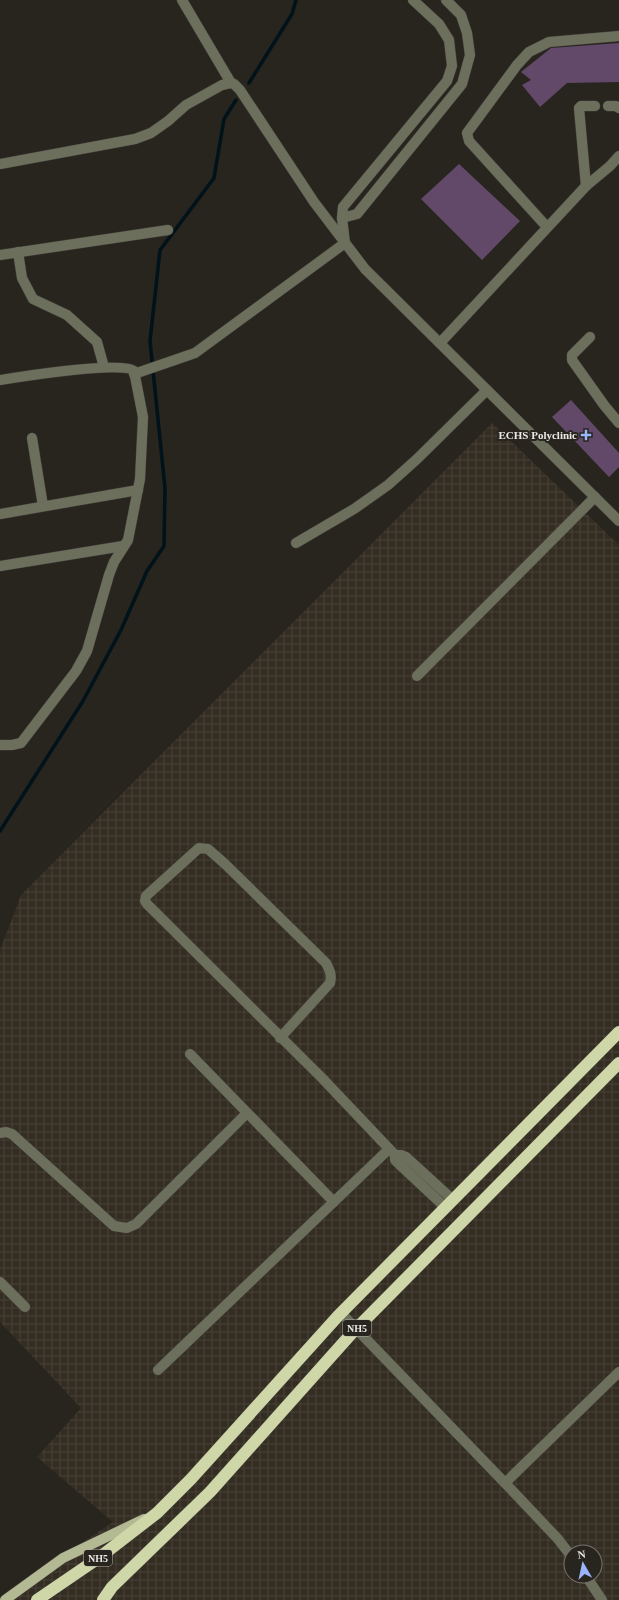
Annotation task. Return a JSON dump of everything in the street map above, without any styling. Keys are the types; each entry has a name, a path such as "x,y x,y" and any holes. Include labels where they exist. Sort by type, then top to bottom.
{"highway":[{"name":"NH5","path":"36,1600 100,1558 157,1513 192,1480 341,1313 619,1032"},
{"name":"NH5","path":"103,1600 112,1587 210,1492 356,1329 619,1063"}],"main road":[{"path":"5,1600 64,1558 157,1513"}],"street":[{"path":"182,0 230,83 234,84 240,90 314,202 365,269 619,521"},
{"path":"345,243 342,207 447,81 452,66 450,40 439,24 412,0"},
{"path":"342,218 357,214 462,84 470,55 467,33 461,15 446,0"},
{"path":"547,227 469,141 467,133 516,65 529,52 549,42 619,36"},
{"path":"0,164 134,139 151,133 186,106 222,85 230,83"},
{"path":"586,186 579,108 581,106 595,106"},
{"path":"608,106 616,106 619,108"},
{"path":"440,343 586,186 610,166 619,156"},
{"path":"0,255 168,230"},
{"path":"134,374 194,353 213,341 345,243"},
{"path":"18,252 22,278 33,299 67,315 97,342 104,367"},
{"path":"590,337 572,355 572,360 619,424"},
{"path":"0,380 104,367 130,368 133,369 143,417 140,479 128,540 123,546 108,575 87,651 76,671 21,743 0,745"},
{"path":"296,543 354,509 388,485 417,459 487,390"},
{"path":"32,438 42,506"},
{"path":"0,514 138,490"},
{"path":"417,676 595,497"},
{"path":"0,566 123,546"},
{"path":"280,1038 330,984 332,977 330,970 326,963 224,863 208,849 199,848 146,896 145,901 280,1038 322,1078 392,1152 395,1160 399,1164 449,1203"},
{"path":"190,1054 334,1202"},
{"path":"0,1133 6,1132 12,1134 114,1226 127,1228 136,1224 247,1113"},
{"path":"158,1370 334,1202 392,1152"},
{"path":"0,1282 25,1307"},
{"path":"341,1313 505,1483 563,1546"},
{"path":"505,1483 619,1372"},
{"path":"591,1584 602,1600"}],"shaded area":[{"path":"492,423 619,545 619,1600 0,1600 0,1598 113,1522 37,1457 81,1408 0,1322 0,950 21,895"}],"building":[{"path":"619,43 619,82 567,83 540,107 522,85 531,80 521,72 551,48"},
{"path":"459,164 520,221 482,260 421,199"},
{"name":"ECHS Polyclinic","path":"571,400 619,453 619,467 609,477 552,417"}],"waterway":[{"path":"249,83 292,14 296,0"},
{"path":"0,831 83,701 121,630 147,571 164,546 165,488 150,341 160,250 214,178 224,119 236,100"}],"place":[{"name":"ECHS Polyclinic","path":"586,435"}]}
